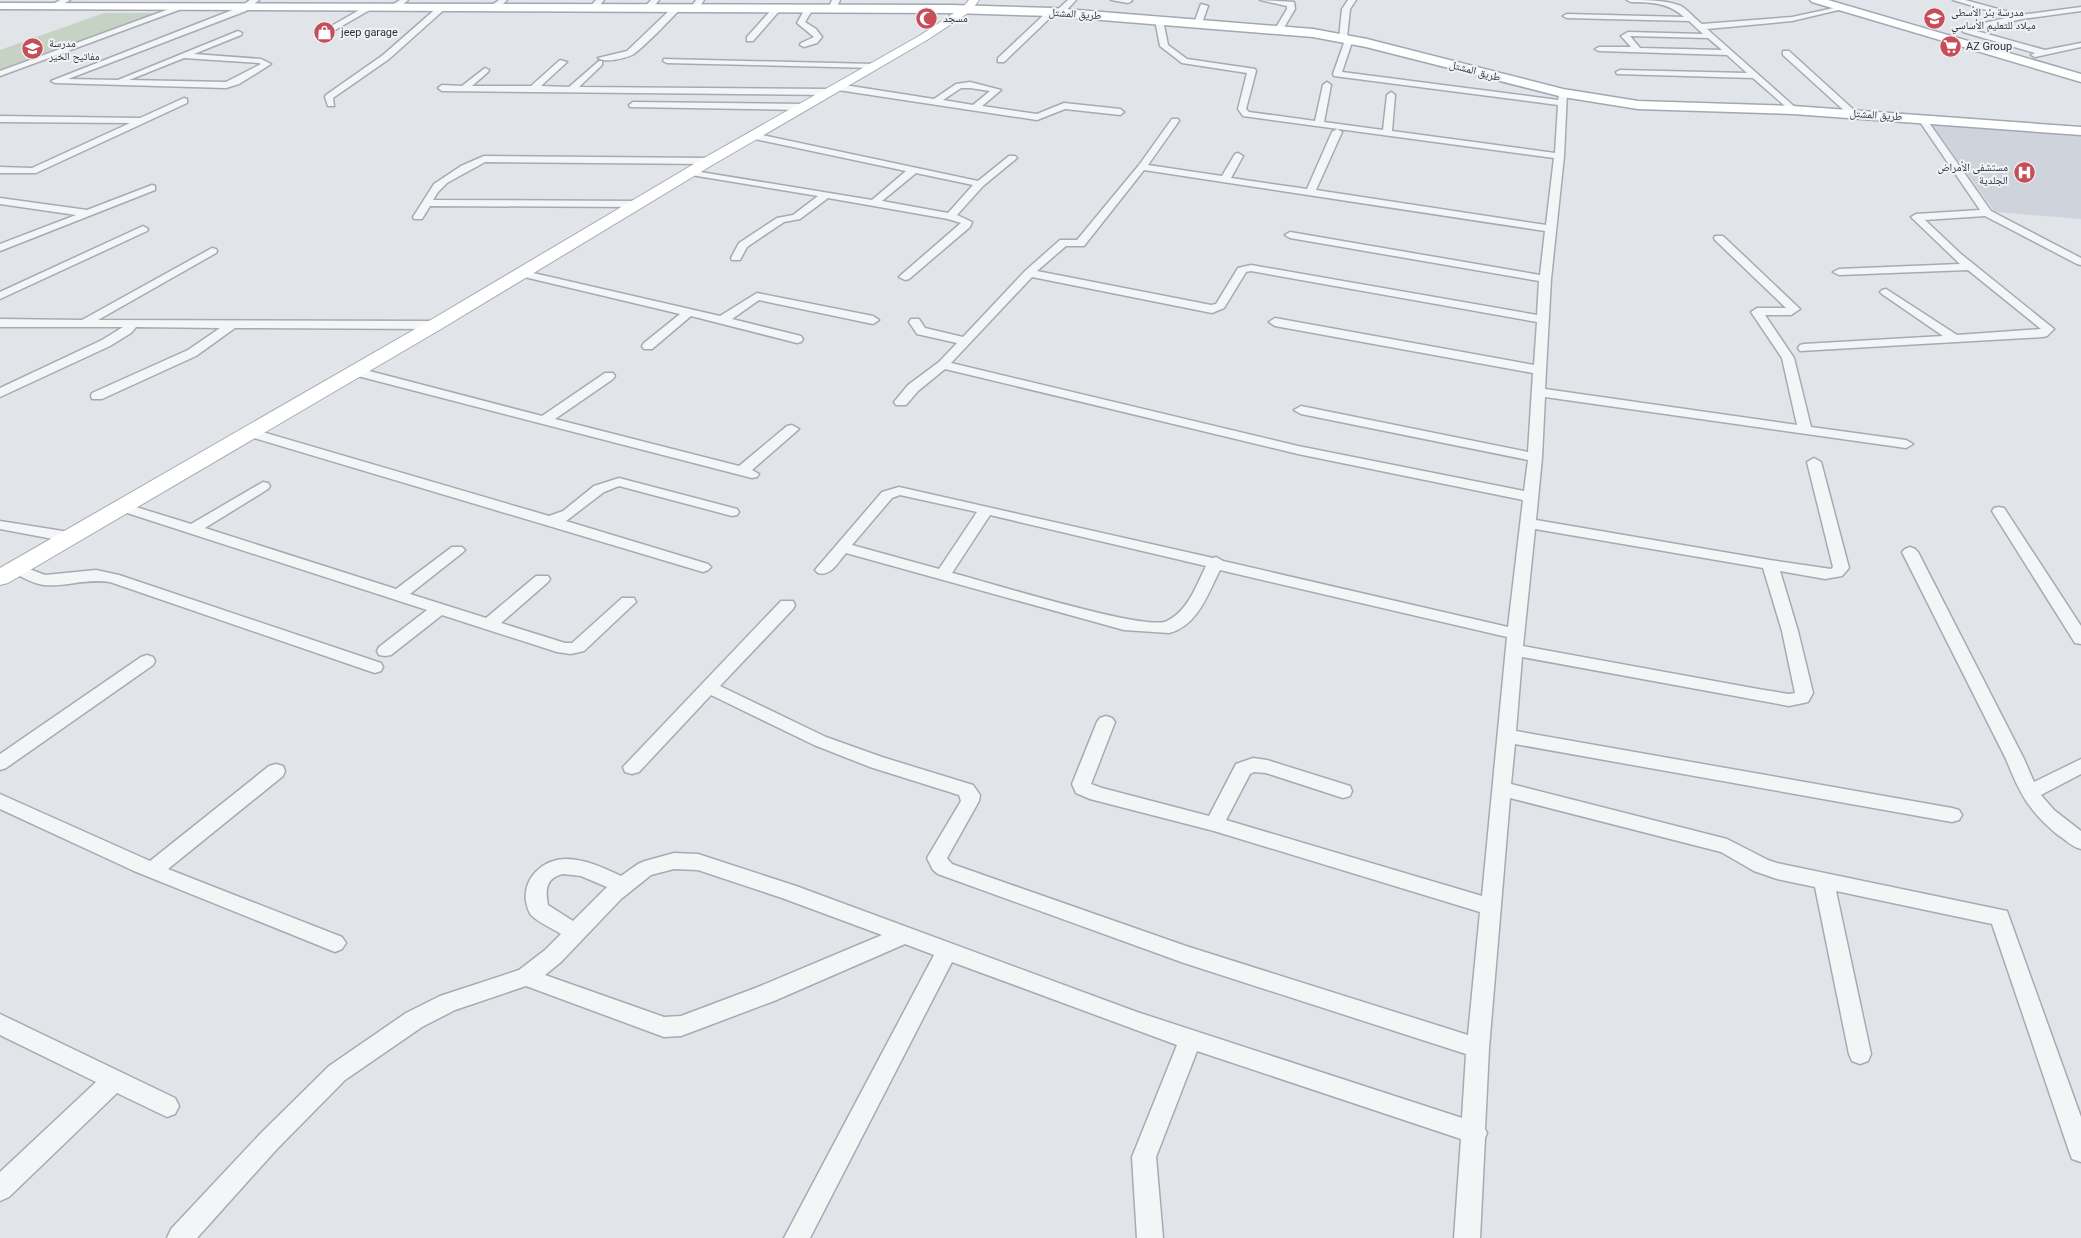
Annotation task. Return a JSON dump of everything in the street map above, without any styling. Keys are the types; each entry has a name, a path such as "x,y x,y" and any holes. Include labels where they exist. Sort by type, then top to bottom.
{"main road":[{"path":"1816,0 2081,78"},
{"name":"طريق المشتل","path":"0,6 182,7 251,3 399,4 442,8 499,4 652,4 676,8 697,4 809,9 834,4 970,4 1279,29 1346,38 1562,98 1657,107 1852,113 2081,131"},
{"path":"0,578 354,370 435,325 639,204 709,160 874,66 970,4"}],"street":[{"path":"52,7 66,0"},
{"path":"1001,60 1072,0"},
{"path":"1115,0 1128,1"},
{"path":"1264,0 1291,4 1291,8 1279,29"},
{"path":"1352,0 1346,9 1346,38 1337,74 1562,98 1559,156 1545,279 1531,497 1515,642 1478,1048 1475,1133 1467,1238"},
{"path":"1631,0 1670,2 1793,110"},
{"path":"1957,0 2023,18"},
{"path":"182,55 261,61 268,64 236,82 226,85 55,82 243,9 251,3"},
{"path":"325,32 362,5"},
{"path":"750,39 775,6"},
{"path":"1198,23 1204,6"},
{"path":"0,74 182,7"},
{"path":"331,104 329,97 386,57 442,8"},
{"path":"572,89 600,60 630,53 676,8"},
{"path":"1698,27 1776,21 1843,8"},
{"path":"2045,53 1966,30 2072,8 2081,9"},
{"path":"804,45 814,41 818,36 813,30 801,24 809,9"},
{"path":"1567,16 1690,19"},
{"path":"1159,20 1164,46 1185,61 1252,71 1243,112 1251,115 1559,156"},
{"path":"115,82 238,33 192,28"},
{"path":"1638,50 1625,36 1634,34 1708,36"},
{"path":"2018,59 2081,45"},
{"path":"1599,49 1728,53"},
{"path":"1786,53 1852,113"},
{"path":"667,60 874,66"},
{"path":"533,89 564,62"},
{"path":"464,88 485,70"},
{"path":"1620,72 1754,76"},
{"path":"936,101 959,86 997,90 975,107"},
{"path":"1319,123 1327,86"},
{"path":"442,88 834,89 936,101 1037,117 1064,106 1120,112"},
{"path":"1387,133 1391,95"},
{"path":"0,170 33,171 184,101"},
{"path":"633,105 803,107"},
{"path":"0,119 142,120"},
{"path":"1922,119 1987,213 2081,262"},
{"path":"901,402 913,388 943,365 1029,273 1064,242 1080,244 1142,167 1175,121"},
{"path":"1310,192 1337,132"},
{"path":"753,136 980,184"},
{"path":"1225,179 1238,156"},
{"path":"418,217 435,189 442,183 479,161 489,158 709,160"},
{"path":"950,216 980,184 1012,158"},
{"path":"1142,167 1552,229"},
{"path":"874,203 914,170"},
{"path":"691,172 950,216 967,222 966,225 905,277"},
{"path":"0,248 152,188"},
{"path":"736,258 742,245 781,220 796,216 826,195"},
{"path":"0,201 89,213"},
{"path":"427,203 639,204"},
{"path":"1804,348 2043,333 2048,330 1972,267 1916,217 1987,213"},
{"path":"0,296 143,229"},
{"path":"1290,235 1545,279"},
{"path":"1718,238 1794,309 1791,311 1757,312 1788,358 1805,430"},
{"path":"0,241 14,243"},
{"path":"84,323 212,251"},
{"path":"1839,272 1972,267"},
{"path":"1029,273 1212,309 1220,306 1242,270 1251,268 1543,320"},
{"path":"520,273 797,339"},
{"path":"1886,292 1954,338"},
{"path":"722,320 757,296 873,320"},
{"path":"648,346 688,313"},
{"path":"914,322 921,331 965,341"},
{"path":"1276,322 1540,370"},
{"path":"0,323 435,325"},
{"path":"0,393 106,343 127,330 133,323"},
{"path":"97,396 192,353 234,323"},
{"path":"943,365 1298,450 1531,497"},
{"path":"354,370 747,472 792,429"},
{"path":"544,420 609,376"},
{"path":"1538,392 1906,444"},
{"path":"1301,410 1534,458"},
{"path":"250,432 702,567"},
{"path":"1528,523 1825,574 1836,573 1841,568 1827,520 1814,462"},
{"path":"549,521 564,517 604,484 619,482 732,512"},
{"path":"193,529 264,486"},
{"path":"823,570 887,495 899,491 1216,562 1515,642 1758,695 1789,700 1802,698 1804,693 1790,630 1770,565"},
{"path":"123,506 571,649 584,643 628,602"},
{"path":"943,575 986,510"},
{"path":"1999,511 2081,639"},
{"path":"0,525 69,537"},
{"path":"842,547 1124,625 1169,628 1189,614 1216,562"},
{"path":"398,595 457,550"},
{"path":"1910,552 2015,759 2029,793 2046,815 2081,842"},
{"path":"16,569 43,580 96,576 113,578 375,667"},
{"path":"489,624 542,579"},
{"path":"632,767 786,605"},
{"path":"385,651 440,608"},
{"path":"0,763 147,661"},
{"path":"708,687 820,742 876,762 966,790 971,795 970,801 937,858 940,865 945,868 1184,954 1478,1048"},
{"path":"1106,722 1081,784 1083,788 1097,794 1214,824 1491,907"},
{"path":"1506,736 1952,815"},
{"path":"1214,824 1243,768 1253,765 1267,767 1344,791"},
{"path":"2029,793 2081,766"},
{"path":"153,870 276,772"},
{"path":"1502,789 1727,846 1761,866 1777,871 2000,916 2081,1151"},
{"path":"0,801 153,870 335,944"},
{"path":"180,1238 269,1141 337,1073 414,1020 448,1003 526,977 553,956 614,893 646,869 674,861 698,862 789,892 1136,1020 1475,1133"},
{"path":"575,933 538,909 535,891 544,874 556,866 572,865 623,886"},
{"path":"1824,881 1860,1054"},
{"path":"526,977 664,1026 681,1026 766,994 905,935"},
{"path":"797,1238 947,950"},
{"path":"0,1024 167,1106"},
{"path":"1150,1238 1144,1157 1191,1039"},
{"path":"0,1189 113,1081"}],"shaded area":[{"name":"مستشفى الأمراض الجلدية","path":"1930,122 2081,135 2081,219 1995,212"}],"green space":[{"path":"104,13 157,13 0,71 0,50"}],"place":[{"name":"مسجد","path":"927,18"},
{"name":"مدرسة بئر الأسطى ميلاد للتعليم الأساسي","path":"1935,18"},
{"name":"jeep garage","path":"325,32"},
{"name":"AZ Group","path":"1950,46"},
{"name":"مدرسة مفاتيح الخير","path":"33,49"},
{"name":"مستشفى الأمراض الجلدية","path":"2024,173"}]}
